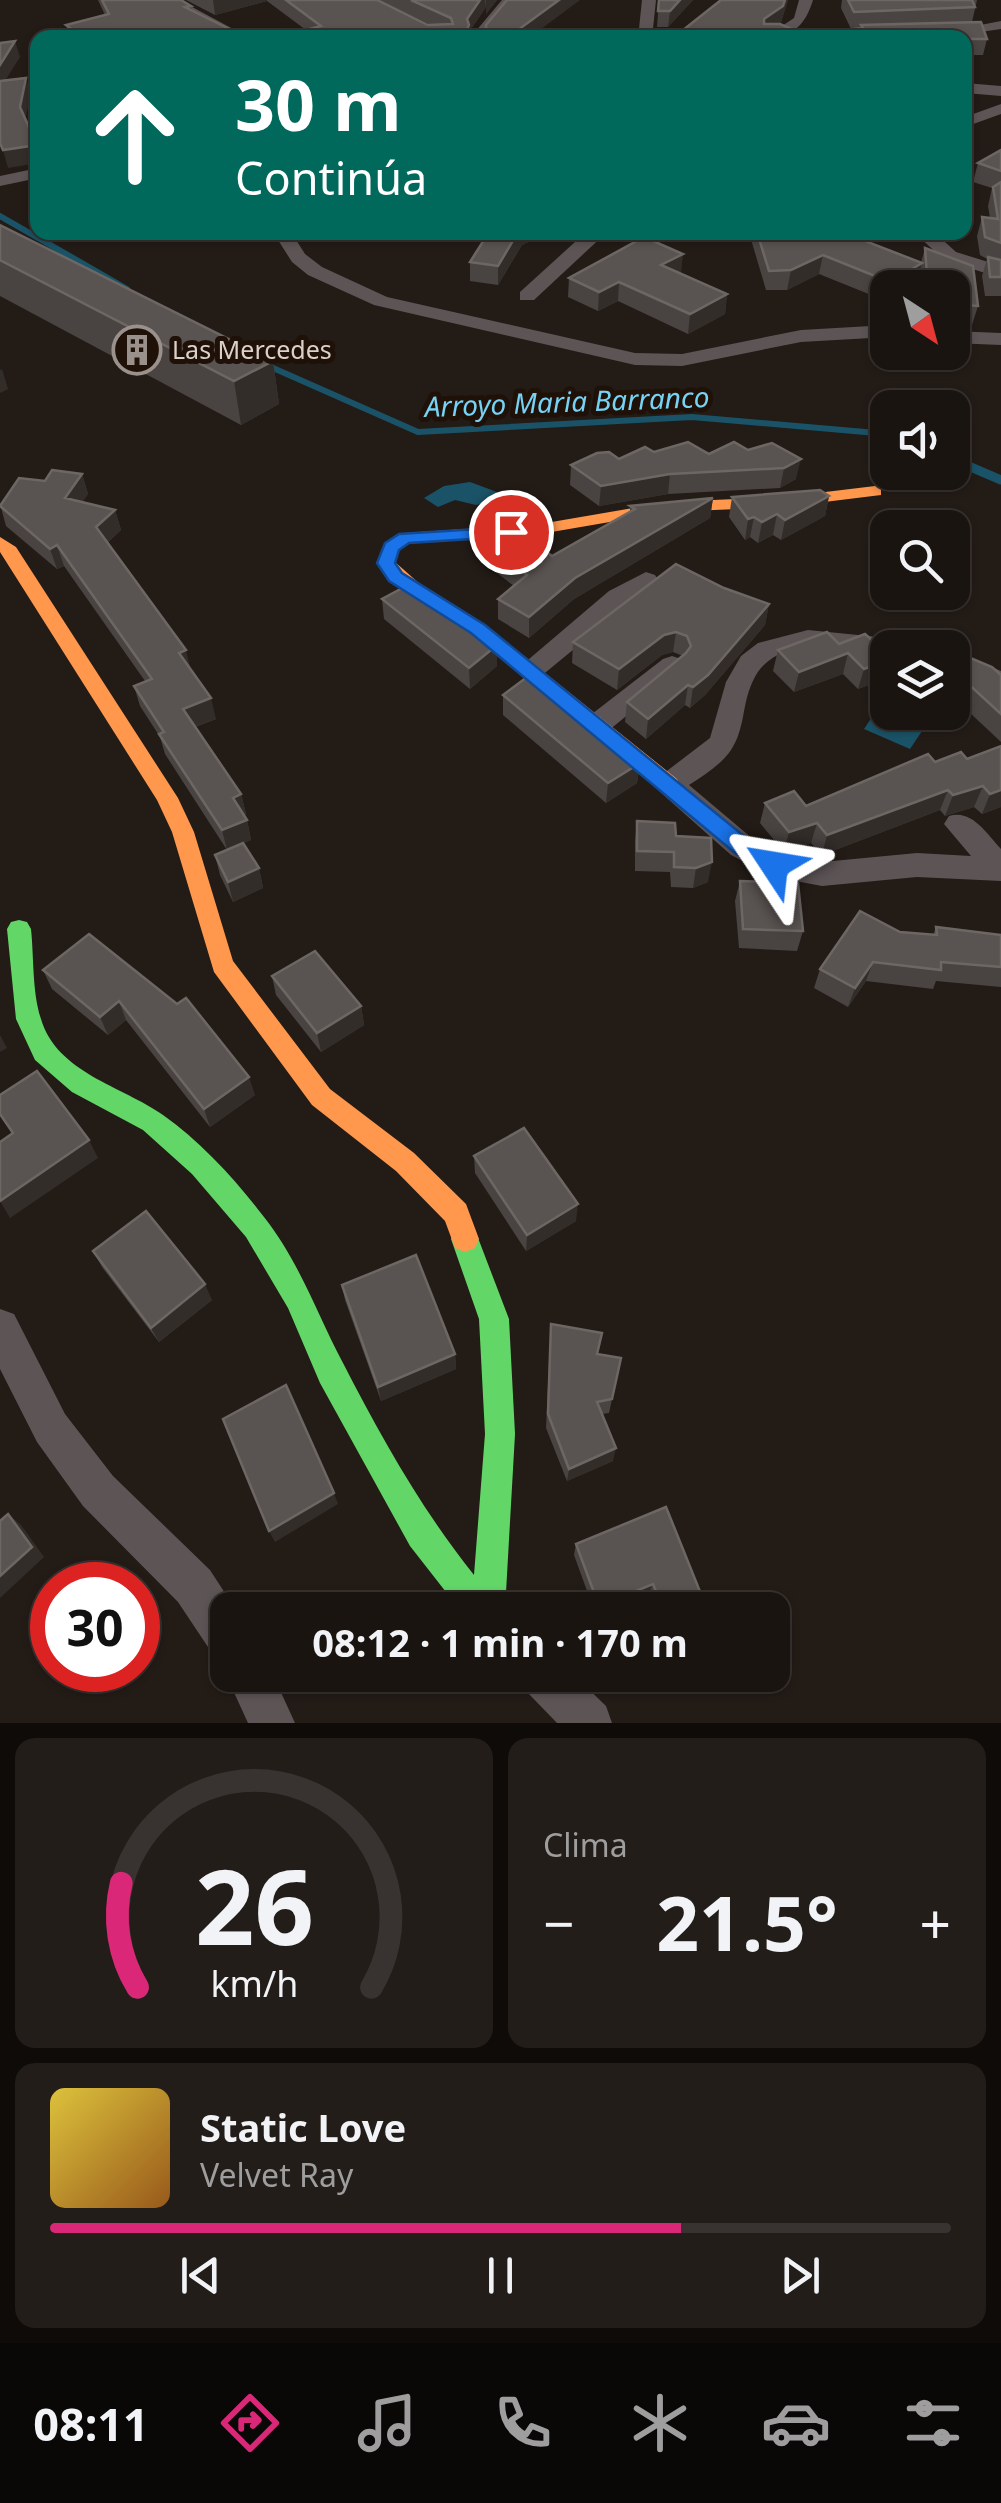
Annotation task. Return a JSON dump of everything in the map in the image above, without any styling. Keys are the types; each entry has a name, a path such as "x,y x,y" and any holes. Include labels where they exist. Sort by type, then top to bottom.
{"street":[{"path":"170,0 228,30"},
{"path":"483,30 509,0"},
{"path":"646,30 649,0"},
{"path":"784,30 800,20 806,0"},
{"path":"946,30 999,18"},
{"path":"972,88 1001,90"},
{"path":"972,119 1001,109"},
{"path":"0,180 30,174"},
{"path":"287,240 298,258 315,271 380,301 635,360 682,360 802,336 870,333"},
{"path":"527,296 587,240"},
{"path":"932,240 950,256 1001,272"},
{"path":"970,338 1001,339"},
{"path":"876,490 784,502 668,508 540,529 405,538 391,547 386,563 396,577 454,611 531,670 742,847 774,865 822,874 917,865 1001,869"},
{"path":"0,542 10,551 167,798 183,832 222,965 321,1097 405,1162 456,1213 494,1319 500,1434 487,1592"},
{"path":"531,670 618,597 646,580"},
{"path":"669,784 714,753 731,726 740,678 758,656 789,639 822,637 870,644"},
{"path":"598,724 672,665"},
{"path":"970,668 1001,681"},
{"path":"959,824 1001,869"},
{"path":"19,929 28,1020 44,1052 81,1084 152,1122 202,1165 256,1228 298,1298 331,1372 393,1487 422,1536 470,1592"},
{"path":"0,1328 50,1428 98,1492 194,1586 210,1610"},
{"path":"257,1692 272,1723"},
{"path":"559,1692 589,1723"}],"water":[{"path":"470,482 497,492 496,500 476,505 455,500 438,507 424,498 444,486"},
{"path":"870,720 870,730 922,731 910,749 864,729"}],"building":[{"path":"102,0 181,0 191,6 185,7 231,30 73,30 66,25 109,14"},
{"path":"286,0 377,0 428,25 453,24 451,18 411,0 480,0 467,19 467,30 306,30 321,26"},
{"path":"507,0 559,0 518,30 486,30 486,25"},
{"path":"659,0 680,0 670,11 658,11"},
{"path":"721,0 785,0 783,6 764,19 764,24 780,24 794,30 683,30"},
{"path":"848,0 972,0 975,7 854,12"},
{"path":"981,22 987,39 972,39 972,30 847,30 863,28 861,25"},
{"path":"15,41 0,65 0,43"},
{"path":"26,78 20,107 30,129 30,146 3,150 0,81"},
{"path":"1001,150 1001,171 978,163"},
{"path":"1001,182 1001,243 985,237 982,217 998,219 993,187"},
{"path":"0,225 273,361 234,381 0,260"},
{"path":"484,240 513,240 498,266 470,262"},
{"path":"639,240 651,240 683,254 661,265 727,294 690,314 619,282 599,292 569,278"},
{"path":"759,240 863,240 922,263 910,270 870,270 870,274 823,255 791,270 769,271"},
{"path":"925,248 973,266 978,306 970,305 970,270 927,270"},
{"path":"988,257 1001,260 1001,277 990,277"},
{"path":"688,442 709,454 734,442 748,450 772,443 801,459 784,468 670,474 601,486 571,465 597,453 609,452 619,459 645,447 654,452"},
{"path":"52,470 82,474 65,498 115,510 96,527 186,650 179,653 211,698 183,709 241,794 233,798 247,820 222,830 159,734 164,732 134,686 152,679 57,545 50,549 0,506 19,478 45,481"},
{"path":"820,490 829,496 785,520 777,514 762,522 754,517 748,519 732,497"},
{"path":"713,498 575,578 529,617 498,599 527,575 488,545 519,531 552,556 635,509 630,506"},
{"path":"676,564 724,588 769,604 708,675 693,687 688,685 648,719 627,702 686,653 691,646 687,636 676,632 664,635 619,669 573,642"},
{"path":"410,584 497,645 469,668 382,599"},
{"path":"827,632 839,644 865,634 870,638 870,667 864,669 848,653 799,672 778,650"},
{"path":"970,658 1001,675 1001,714 970,686"},
{"path":"531,674 640,763 608,783 503,695"},
{"path":"1001,746 1001,790 990,794 983,786 953,795 948,790 827,835 817,823 789,832 765,803 794,791 806,806 928,754 935,762 961,752 967,759"},
{"path":"637,821 675,823 676,836 711,838 712,862 696,868 674,867 674,852 637,851"},
{"path":"243,843 259,868 228,882 215,855"},
{"path":"740,881 798,883 803,931 743,929"},
{"path":"860,911 900,932 937,935 936,927 1001,935 1001,967 941,962 941,970 873,962 855,988 820,969"},
{"path":"89,934 177,1004 186,998 249,1077 204,1109 119,1001 100,1017 43,970"},
{"path":"315,951 361,1006 317,1033 272,976"},
{"path":"37,1071 89,1140 0,1201 0,1142 13,1133 0,1114 0,1095"},
{"path":"524,1128 578,1204 527,1235 474,1156"},
{"path":"146,1211 205,1284 151,1328 93,1251"},
{"path":"416,1255 455,1354 378,1387 342,1285"},
{"path":"551,1324 602,1333 597,1354 621,1358 612,1399 597,1402 616,1448 569,1469 548,1414"},
{"path":"286,1385 334,1493 269,1531 223,1419"},
{"path":"666,1507 700,1592 656,1592 653,1584 633,1592 594,1592 576,1544"},
{"path":"8,1514 32,1547 0,1576 0,1521"}],"waterway":[{"name":"Arroyo Maria Barranco","path":"0,216 30,233"},
{"name":"Arroyo Maria Barranco","path":"42,240 127,289"},
{"name":"Arroyo Maria Barranco","path":"264,364 418,432 692,417 870,432"},
{"name":"Arroyo Maria Barranco","path":"970,467 1001,480"}],"traffic: fast":[{"path":"19,929 28,1019 44,1052 81,1084 152,1122 202,1165 256,1228 298,1298 331,1372 421,1535 467,1592"},
{"path":"465,1239 494,1319 500,1434 489,1592"}],"traffic: slow":[{"path":"669,784 497,644 404,582 386,563 391,547 405,538 540,529 668,507 784,502 875,491"},
{"path":"0,542 10,551 167,798 183,832 222,965 321,1097 405,1162 456,1213 465,1239"}],"place":[{"name":"Las Mercedes","path":"137,350"}],"route":[{"path":"511,532 405,538 391,547 386,563 396,577 454,611 598,724 742,847 774,865"}]}
